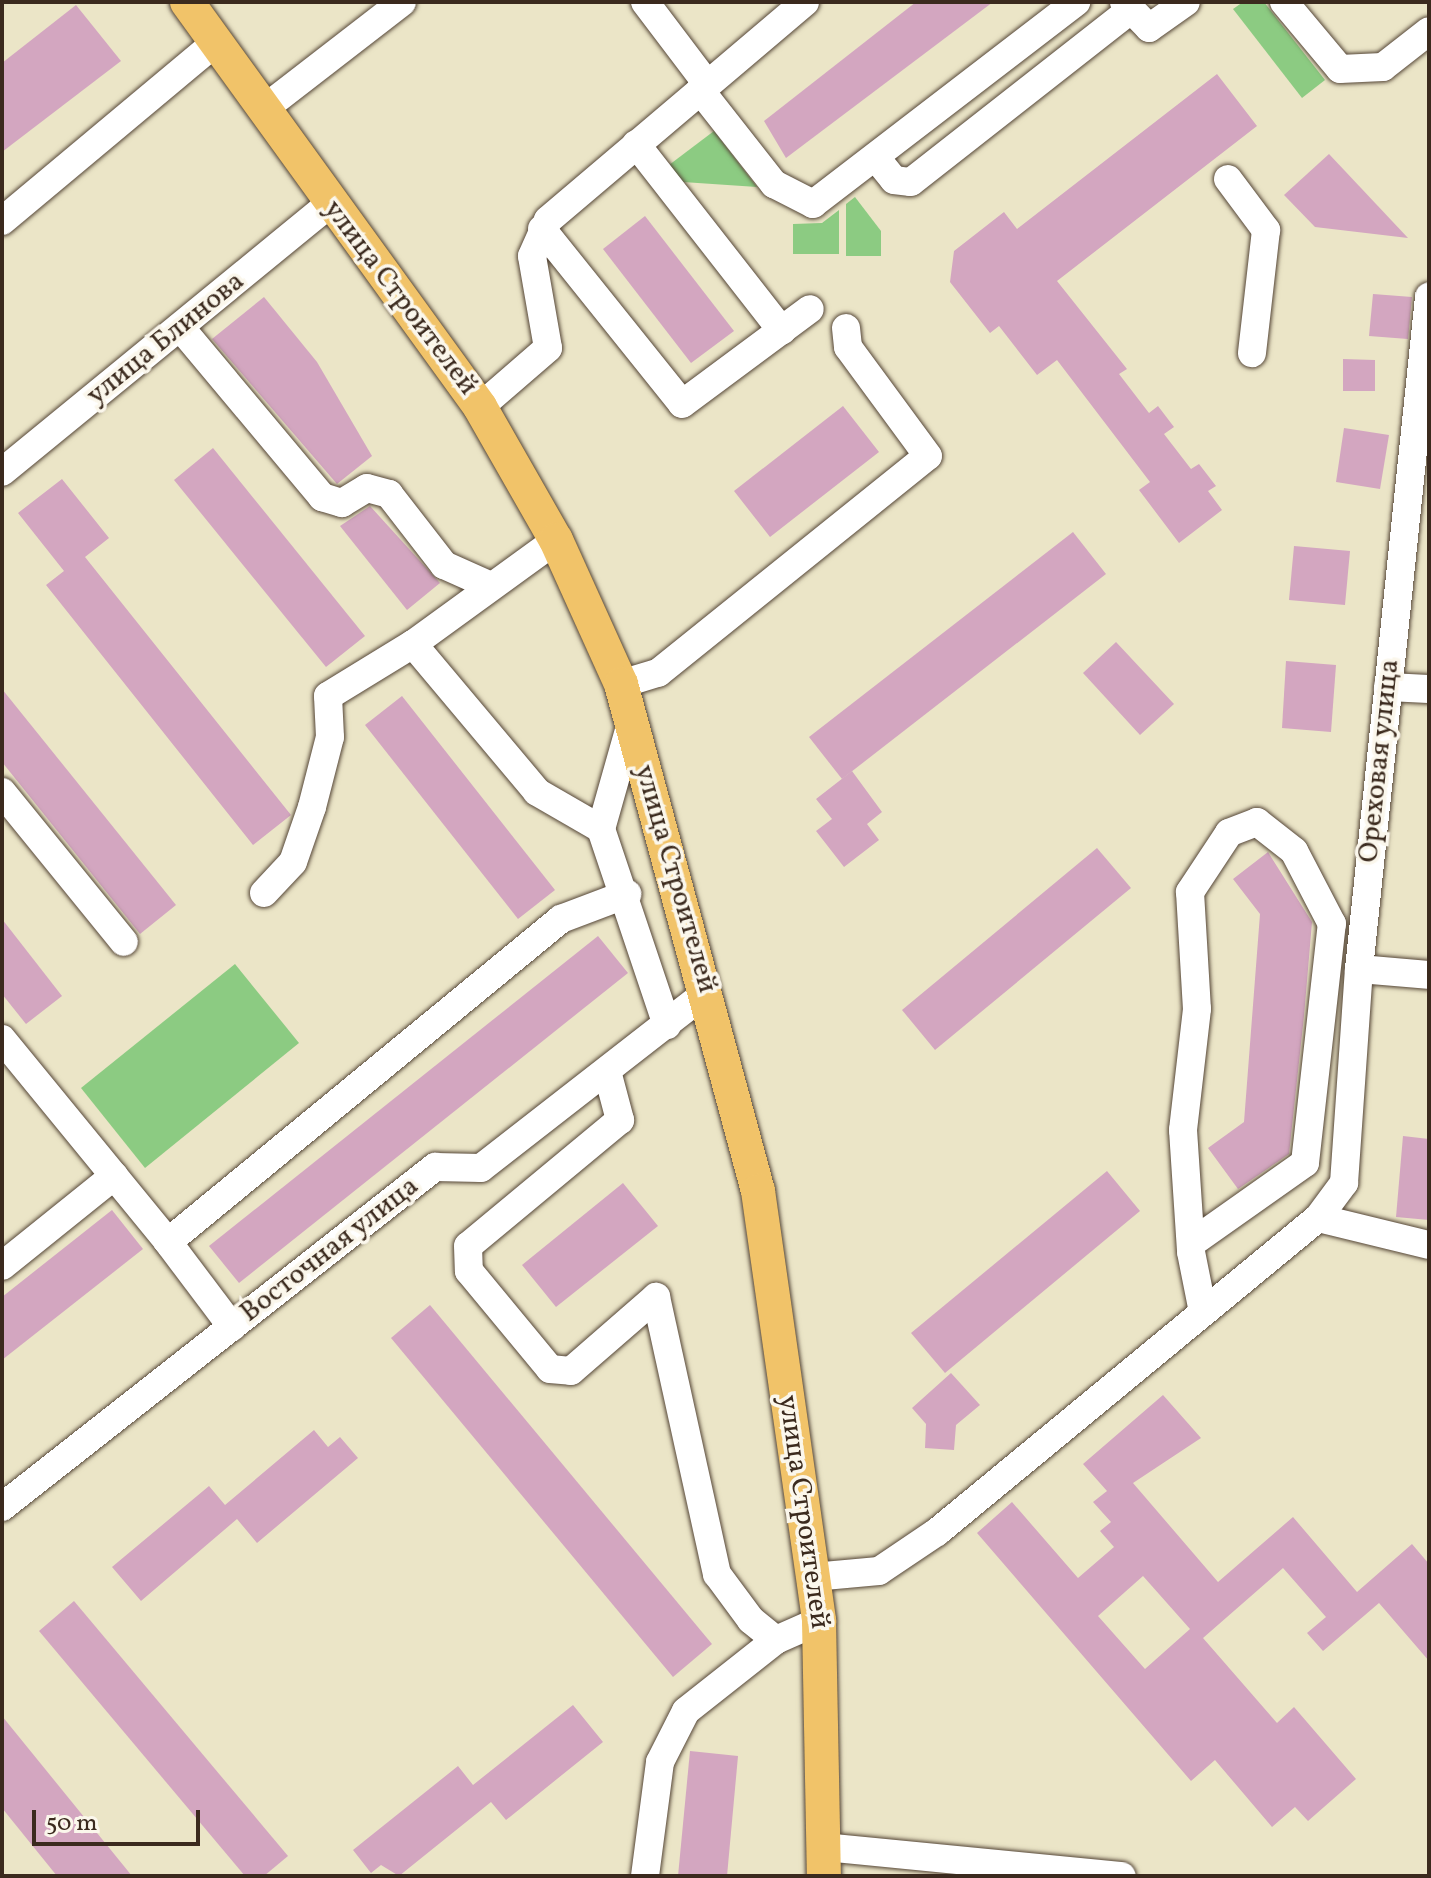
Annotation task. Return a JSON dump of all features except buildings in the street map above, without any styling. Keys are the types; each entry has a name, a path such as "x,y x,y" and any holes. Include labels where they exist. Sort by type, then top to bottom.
{"main road":[{"name":"улица Строителей","path":"187,2 265,108 329,204 480,407 556,540 621,684 707,992 758,1191 819,1621 824,1862"}],"street":[{"path":"265,108 402,2"},
{"path":"645,2 774,184 799,202 825,200 1076,2"},
{"path":"480,407 548,348 532,256 542,229 636,144 805,2"},
{"path":"877,159 894,180 911,182 1127,6 1149,28 1186,2"},
{"path":"1284,2 1340,69 1383,67 1429,31"},
{"path":"2,221 217,41"},
{"path":"636,144 782,331"},
{"path":"1228,179 1266,230 1252,353"},
{"name":"улица Блинова","path":"8,458 180,327 329,204"},
{"path":"542,229 682,404 810,309"},
{"name":"Ореховая улица","path":"813,1577 879,1571 937,1532 1202,1307 1318,1218 1344,1183 1359,969 1429,297"},
{"path":"180,327 322,497 342,503 367,488 389,494 444,565 489,585"},
{"path":"621,684 658,673 928,456 848,347 846,328"},
{"path":"264,893 293,862 312,807 330,737 328,696 413,644 489,585 556,540"},
{"path":"413,644 537,792 601,829"},
{"path":"1388,687 1429,689"},
{"path":"631,723 601,829 627,894 667,1025"},
{"path":"2,792 124,942"},
{"path":"1193,1242 1305,1163 1332,924 1294,851 1257,822 1229,833 1190,892 1197,1009 1183,1130 1193,1242 1202,1307"},
{"path":"168,1242 561,919 627,894"},
{"path":"1359,969 1429,975"},
{"name":"Восточная улица","path":"2,1507 435,1167 481,1168 707,992"},
{"path":"2,1039 168,1242 232,1327"},
{"path":"607,1071 620,1120 468,1246 469,1271 550,1369 571,1371 656,1297 717,1574 751,1620 776,1640"},
{"path":"2,1266 114,1176"},
{"path":"1318,1218 1429,1245"},
{"path":"645,1876 660,1762 686,1711 776,1640 819,1621"},
{"path":"824,1862 1122,1876"}],"green space":[{"path":"1243,2 1264,2 1325,80 1302,98 1233,9"},
{"path":"714,131 757,187 683,182 669,165"},
{"path":"855,197 881,231 881,256 846,256 846,204"},
{"path":"839,210 839,254 793,254 793,224 822,223"},
{"path":"235,964 299,1043 145,1168 81,1088"}]}
